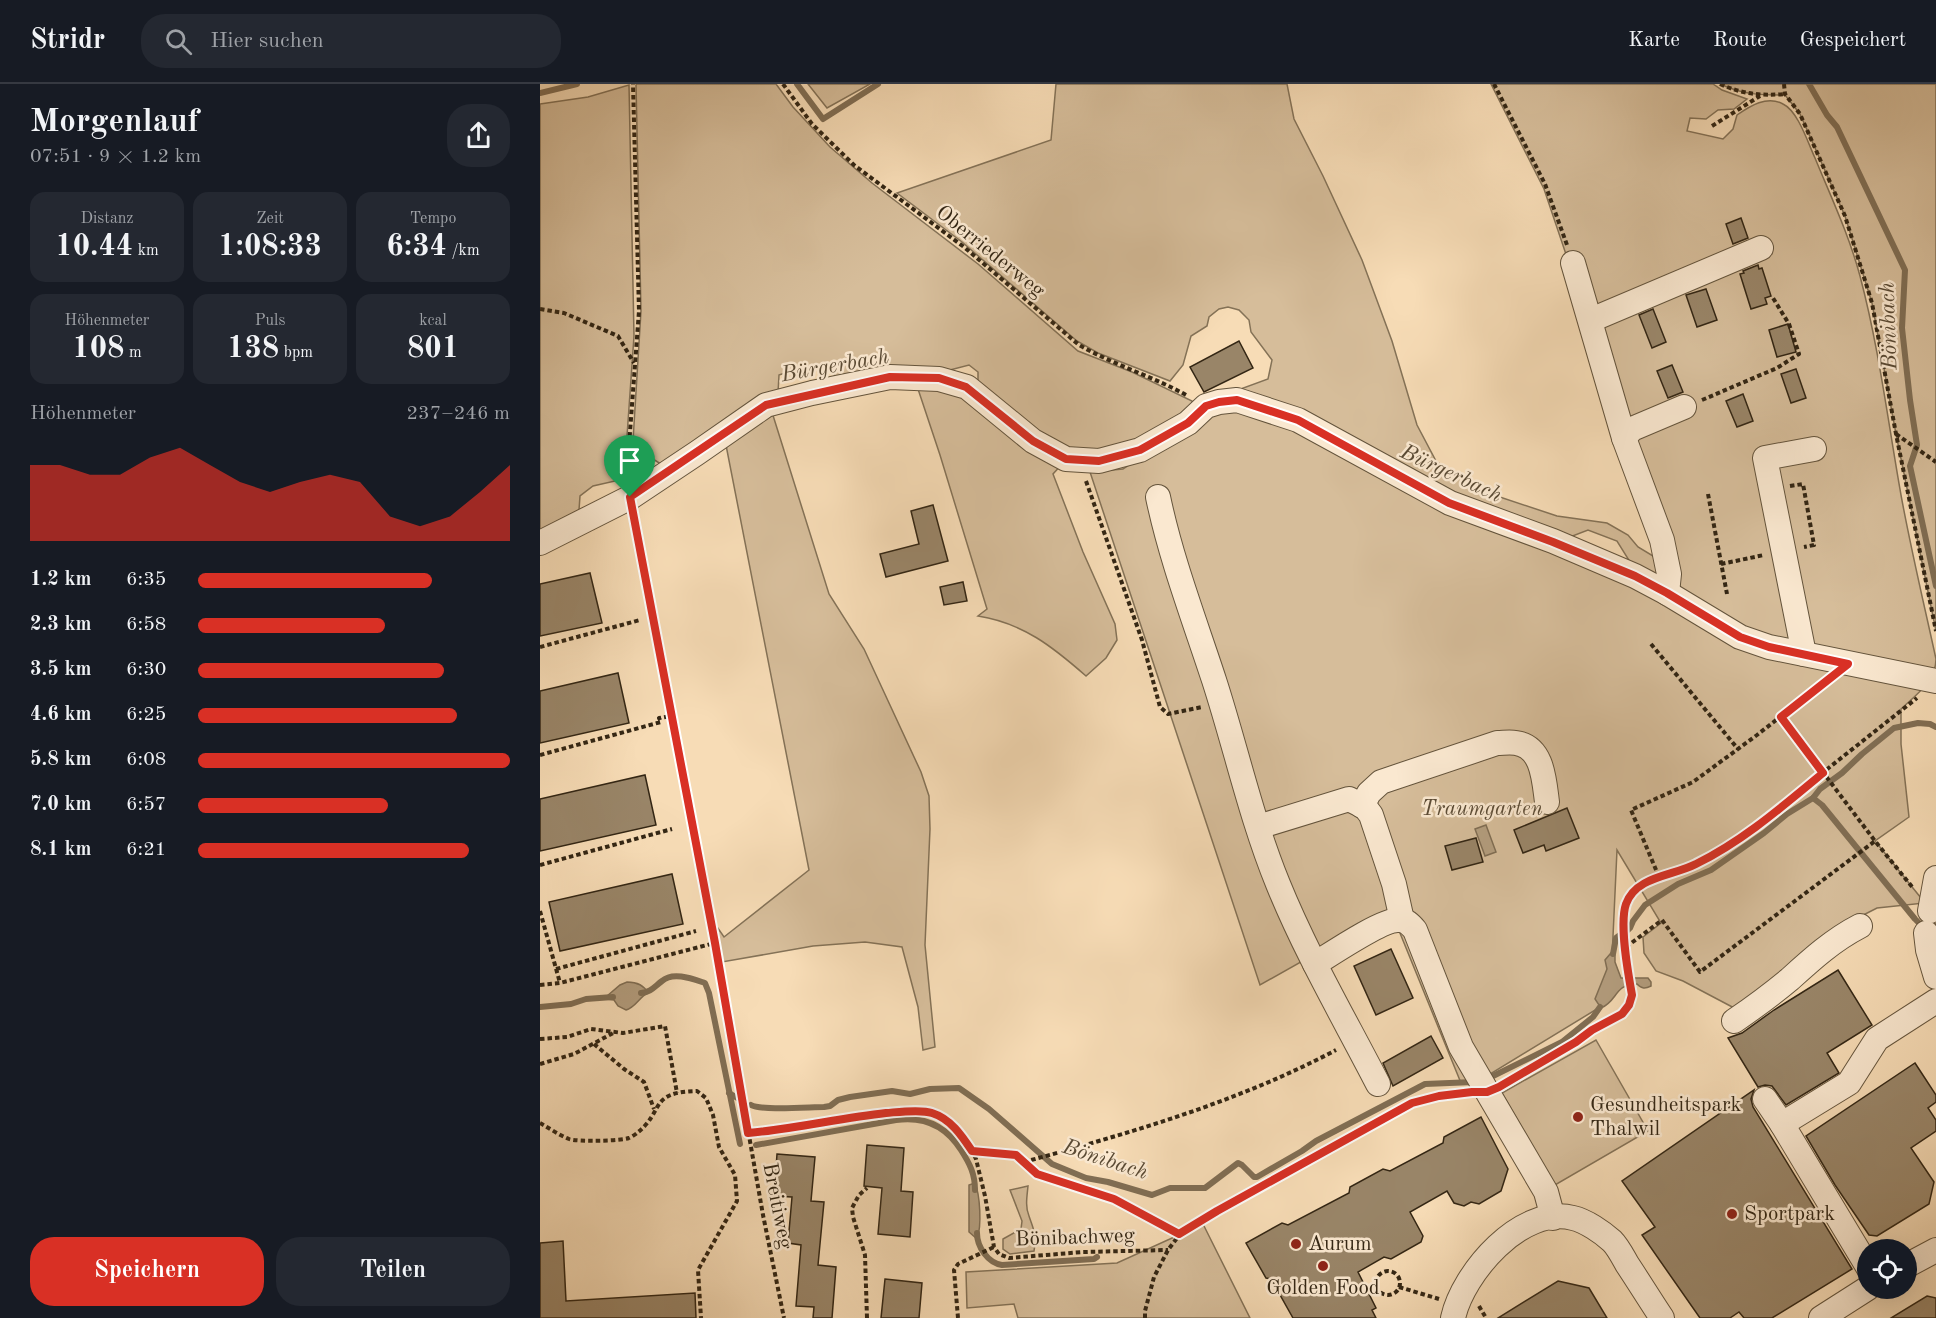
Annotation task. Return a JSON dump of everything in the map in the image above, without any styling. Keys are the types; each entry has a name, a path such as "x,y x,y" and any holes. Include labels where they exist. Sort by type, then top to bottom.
{"street":[{"path":"1591,320 1761,248"},
{"path":"1573,262 1624,438 1662,540 1669,574 1667,593"},
{"path":"540,543 630,497 766,405 890,377 939,378 966,387 1033,441 1066,459 1099,461 1140,450 1188,423 1206,406 1237,400 1298,420 1449,503 1635,576 1740,637 1769,647 1848,664 1930,687"},
{"path":"1624,438 1632,429 1684,407"},
{"path":"1804,654 1765,458 1814,449"},
{"path":"1158,497 1165,531 1277,884 1315,964 1378,1084"},
{"path":"1362,806 1369,793 1381,782 1497,743 1516,743 1530,748 1538,760 1544,777 1547,802"},
{"path":"1258,827 1349,799 1365,807 1371,815 1394,884 1402,920"},
{"path":"1936,878 1928,922 1928,950 1936,977"},
{"path":"1315,964 1386,923 1402,920 1409,923 1415,930 1461,1047 1545,1192 1553,1218"},
{"path":"1734,1021 1766,998 1825,948 1860,926"},
{"path":"1782,1124 1849,1083 1877,1039 1936,1001"},
{"path":"1765,1099 1857,1249"},
{"path":"1448,1309 1455,1308 1469,1278 1487,1255 1522,1227 1537,1220 1572,1218 1590,1226 1614,1242 1662,1318"},
{"path":"1917,1260 1936,1250"},
{"path":"1821,1318 1857,1295"}],"path":[{"name":"Breitiweg","path":"633,84 639,311 628,459 630,497 784,1318"},
{"name":"Oberriederweg","path":"783,84 812,124 854,165 964,247 1079,345 1100,358 1165,383 1206,406"},
{"path":"1494,84 1545,184 1573,262"},
{"path":"1720,84 1741,93 1760,96 1785,94"},
{"path":"1784,84 1785,94 1800,114 1845,216 1872,303 1936,631"},
{"path":"1712,126 1760,96"},
{"path":"1684,407 1777,368 1799,354 1789,324 1773,298"},
{"path":"540,309 564,313 618,336 634,364"},
{"path":"1896,434 1936,462"},
{"path":"1082,460 1087,485 1142,640 1160,707 1168,714 1174,714 1221,702"},
{"path":"1708,494 1726,594"},
{"path":"540,647 640,620"},
{"path":"1651,644 1738,749"},
{"path":"1659,877 1631,810 1693,782 1848,664"},
{"path":"1145,1318 1154,1277 1179,1234 1412,1103 1439,1096 1472,1092 1482,1085 1560,1052 1592,1030 1622,1014 1629,1005 1632,995 1623,924 1626,904 1634,890 1659,877 1694,866 1735,842 1930,687"},
{"path":"540,755 661,722 659,718 671,716"},
{"path":"1781,717 1875,841 1928,922"},
{"path":"540,865 672,828"},
{"path":"1626,947 1662,920 1701,972 1875,841"},
{"path":"540,911 560,983"},
{"path":"556,969 696,931"},
{"path":"540,985 560,983 715,943"},
{"path":"540,1039 567,1037 591,1029 623,1033 664,1026 677,1093"},
{"path":"540,1064 574,1054 616,1032"},
{"path":"1024,1162 1203,1109 1314,1061 1355,1039"},
{"path":"594,1044 644,1082 655,1110"},
{"path":"540,1123 576,1141 630,1138 639,1132 660,1101 669,1095 697,1091 706,1098 713,1115 720,1147 735,1176 737,1201 698,1270 701,1318"},
{"name":"Bönibachweg","path":"748,1133 875,1114 932,1113 950,1123 961,1134 976,1159 994,1247 999,1254 1009,1258 1083,1252 1168,1250"},
{"name":"Bönibachweg","path":"972,1151 1016,1155 1037,1174 1114,1199 1179,1234"},
{"path":"867,1188 859,1195 852,1208 865,1255 867,1318"},
{"path":"958,1318 954,1270 957,1264 994,1247"},
{"path":"1383,1271 1391,1271 1400,1279 1400,1287 1391,1295 1383,1294 1375,1285 1377,1276 1383,1271"},
{"path":"1400,1287 1448,1309"}],"green space":[{"path":"637,84 776,84 793,107 830,147 872,183 978,264 1078,351 1132,372 1192,401 1194,408 1153,439 1083,453 1063,449 978,385 978,372 969,365 946,371 838,378 824,369 810,367 779,375 778,393 664,466 653,459 632,457 641,311"},
{"path":"808,84 870,84 827,108"},
{"path":"1056,84 1287,84 1294,119 1362,260 1392,341 1417,425 1436,461 1473,488 1557,516 1607,523 1628,535 1638,547 1658,559 1657,575 1630,562 1617,541 1588,530 1570,537 1490,510 1235,391 1268,379 1272,360 1251,332 1249,320 1239,310 1228,307 1219,309 1209,317 1207,326 1191,336 1183,365 1170,381 1098,353 1077,341 962,242 897,193 1051,140"},
{"name":"Traumgarten","path":"1491,84 1713,84 1722,90 1747,99 1734,109 1718,110 1706,119 1690,118 1687,131 1723,139 1733,129 1737,115 1759,103 1777,102 1793,113 1806,136 1839,216 1860,276 1878,358 1913,557 1936,659 1929,681 1901,709 1901,744 1909,817 1875,841 1925,903 1877,908 1828,933 1738,1010 1683,981 1656,971 1644,953 1643,937 1661,923 1617,850 1610,1001 1487,1076 1477,1076 1461,1083 1391,911 1260,985 1090,472 1123,469 1209,411 1240,407 1667,593 1576,284 1544,189"},
{"path":"1720,84 1936,84 1936,631 1872,303 1845,216 1800,114 1785,95 1752,94"},
{"path":"629,85 634,336 624,479 593,486 580,496 579,510 540,531 540,104 588,97"},
{"path":"918,389 948,389 1065,461 1053,474 1083,552 1115,624 1117,640 1106,658 1086,676 1062,655 1023,630 994,619 978,616 987,609"},
{"path":"771,409 829,594 864,649 921,772 929,796 930,829 925,945 935,1047 923,1050 918,1007 902,947 865,942 813,946 722,962 715,924 724,937 809,870 725,440"},
{"name":"Gesundheitspark Thalwil","path":"1596,1040 1648,1131 1555,1185 1502,1093"},
{"path":"1028,1186 1027,1205 1034,1233 1034,1251 1010,1254 1003,1249 1003,1239 1021,1229 1022,1221 1010,1190"},
{"path":"1203,1224 1250,1318 1018,1318 1014,1304 967,1308 966,1272 1117,1263"}],"shaded area":[{"path":"1486,825 1496,852 1485,856 1475,829"},
{"path":"1611,953 1615,955 1621,978 1648,978 1651,986 1644,988 1637,984 1624,987 1601,1008 1595,999 1607,969 1605,960"},
{"path":"627,982 639,984 648,993 626,1010 618,1006 614,1000 607,999 607,996"},
{"path":"975,1183 980,1211 977,1239 969,1232 969,1185"}],"building":[{"path":"1741,218 1748,238 1733,244 1726,224"},
{"path":"1758,265 1759,269 1762,268 1771,296 1765,298 1767,304 1751,309 1740,274"},
{"path":"1706,289 1717,320 1697,327 1686,295"},
{"path":"1653,309 1666,342 1652,348 1639,315"},
{"path":"1788,324 1796,352 1777,357 1769,330"},
{"path":"1239,341 1253,368 1204,392 1190,367"},
{"path":"1672,365 1683,392 1668,398 1657,371"},
{"path":"1796,369 1806,398 1791,403 1781,374"},
{"path":"1743,394 1753,421 1737,427 1726,401"},
{"path":"933,505 948,561 886,577 880,554 919,544 911,511"},
{"path":"590,573 602,623 540,636 540,584"},
{"path":"963,582 967,601 944,605 940,587"},
{"path":"618,673 629,723 540,743 540,691"},
{"path":"645,775 656,825 540,851 540,799"},
{"path":"1567,808 1579,838 1546,851 1544,845 1523,853 1514,830"},
{"path":"1476,838 1483,862 1452,870 1445,846"},
{"path":"672,874 683,924 560,951 549,902"},
{"path":"1391,949 1413,998 1376,1015 1354,966"},
{"path":"1838,970 1872,1025 1827,1053 1839,1073 1786,1105 1772,1086 1758,1087 1728,1038 1742,1033"},
{"path":"1431,1036 1443,1058 1393,1086 1383,1063"},
{"path":"1915,1063 1936,1095 1936,1102 1928,1108 1936,1120 1936,1131 1911,1148 1934,1182 1929,1204 1877,1236 1869,1235 1835,1185 1806,1136"},
{"name":"Sportpark","path":"1754,1090 1751,1099 1753,1107 1852,1269 1772,1318 1744,1318 1739,1312 1730,1318 1700,1318 1642,1235 1655,1227 1622,1181"},
{"path":"1481,1117 1508,1169 1501,1191 1479,1204 1471,1202 1464,1206 1454,1203 1447,1191 1410,1212 1423,1236 1421,1242 1391,1259 1384,1257 1358,1272 1376,1308 1372,1310 1376,1318 1293,1318 1271,1279 1266,1278 1246,1243 1282,1223 1288,1225 1349,1193 1350,1187 1383,1169 1390,1171 1443,1143 1444,1137"},
{"path":"867,1145 904,1148 901,1191 913,1192 910,1237 878,1234 882,1188 864,1186"},
{"path":"777,1154 815,1157 811,1201 824,1202 818,1265 836,1267 832,1318 813,1318 814,1307 796,1306 801,1245 788,1243 792,1197 774,1196"},
{"path":"563,1241 566,1301 695,1293 696,1318 540,1318 540,1243"},
{"path":"885,1279 922,1283 919,1318 881,1318"},
{"path":"1558,1281 1589,1288 1607,1318 1498,1318"},
{"path":"1927,1296 1936,1298 1936,1318 1891,1318"}],"waterway":[{"path":"540,93 577,84"},
{"path":"797,84 823,119 878,84"},
{"name":"Bönibach","path":"1809,84 1827,115 1837,127 1905,270 1902,328 1917,445 1910,466 1936,586"},
{"name":"Bönibach","path":"1626,932 1645,905 1678,884 1711,870 1764,833 1787,814 1813,798 1820,789 1894,728 1918,723 1936,727"},
{"path":"1813,798 1822,805 1915,919 1920,924 1936,926"},
{"name":"Bönibach","path":"1613,954 1616,938 1620,935"},
{"name":"Bönibach","path":"641,993 650,990 667,978 677,976 705,983 740,1144"},
{"name":"Bönibach","path":"540,1007 613,997"},
{"name":"Bönibach","path":"1487,1079 1562,1042 1593,1017 1600,1007"},
{"name":"Bönibach","path":"751,1105 775,1108 824,1107 850,1097 892,1091 910,1094 930,1089 959,1088 989,1109 1052,1164 1086,1178 1152,1195 1170,1188 1205,1188 1238,1163 1257,1177 1316,1141 1425,1084 1474,1082"},
{"name":"Bönibach","path":"729,1093 739,1099"},
{"name":"Bönibach","path":"756,1145 896,1120 925,1121 941,1129 955,1142 971,1169 975,1190"},
{"name":"Bönibach","path":"977,1233 984,1254 997,1264 1097,1257"}],"place":[{"name":"Gesundheitspark Thalwil","path":"1578,1117"},
{"name":"Sportpark","path":"1732,1214"},
{"name":"Aurum","path":"1296,1244"},
{"name":"Golden Food","path":"1323,1266"}],"route":[{"path":"890,377 939,378 966,387 1033,441 1066,459 1099,461 1140,450 1188,423 1206,406 1237,400 1298,420 1449,503 1635,576 1740,637 1769,647 1848,664 1781,717 1823,773 1735,842 1694,866 1649,881 1634,890 1626,904 1623,924 1632,995 1629,1005 1622,1014 1499,1087 1487,1092 1439,1096 1412,1103 1179,1234 1114,1199 1037,1174 1016,1155 972,1151 961,1134 950,1123 932,1113 875,1114 748,1133 715,943 630,497 766,405 890,377"}],"water label":[{"name":"Bürgerbach","path":"835,366"},
{"name":"Bürgerbach","path":"1451,474"}]}
